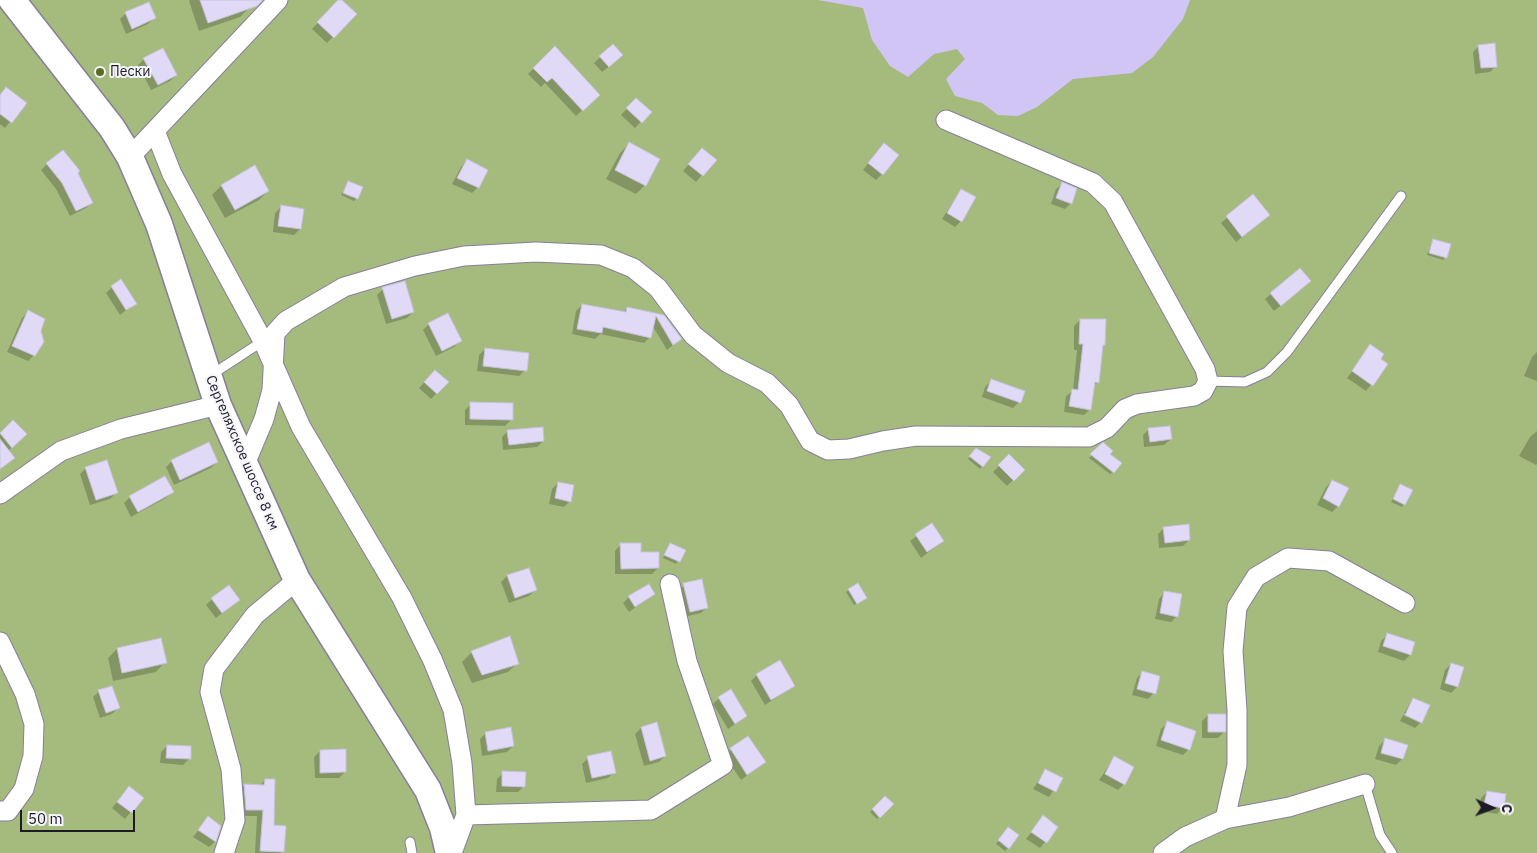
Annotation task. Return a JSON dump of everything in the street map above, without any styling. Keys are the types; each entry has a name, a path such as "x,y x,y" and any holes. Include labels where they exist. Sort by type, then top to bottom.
{"main road":[{"name":"Сергеляхское шоссе 8 км","path":"12,0 112,128 130,157 158,224 218,404 297,580 428,790 451,853"}],"street":[{"path":"130,157 278,0"},
{"path":"245,464 264,419 272,390 275,333 286,321 344,287 406,268 464,256 536,252 601,256 633,268 658,288 693,336 728,363 767,382 790,405 810,441 828,450 849,449 916,436 1089,436 1107,428 1125,409 1137,404 1194,396 1203,391 1208,381 1205,369 1113,202 1093,183 946,120"},
{"path":"155,131 172,174 193,216 228,274 263,341 301,427 402,598 433,661 453,710 462,763 466,815 451,853"},
{"path":"0,494 61,451 121,429 218,404"},
{"path":"1225,819 1237,765 1238,710 1233,651 1238,607 1256,577 1288,558 1329,561 1405,603"},
{"path":"224,853 235,820 232,769 210,692 214,669 255,615 297,580"},
{"path":"466,815 651,810 723,765 687,661 670,584"},
{"path":"0,642 25,694 34,724 32,756 24,789 3,814"},
{"path":"1163,853 1185,837 1225,819 1289,807 1365,784"}],"lane":[{"path":"1208,381 1245,382 1267,372 1287,352 1401,196"},
{"path":"208,377 263,341"},
{"path":"1365,784 1380,835 1392,853"},
{"path":"410,842 412,853"}],"green space":[{"path":"0,0 1537,0 1537,853 0,853"}],"shaded area":[{"path":"818,0 1190,0 1183,19 1153,57 1132,73 1073,79 1037,107 1018,116 998,115 982,103 955,96 946,79 965,59 957,49 934,54 908,77 890,66 872,40 863,8"}],"building":[{"path":"200,0 263,0 257,6 208,23"},
{"path":"338,0 342,0 357,14 334,38 317,22"},
{"path":"149,2 156,18 132,29 125,12"},
{"path":"1495,43 1497,67 1481,68 1478,45"},
{"path":"613,44 623,55 609,67 599,56"},
{"path":"555,46 600,95 583,111 552,78 547,82 533,68"},
{"path":"163,48 177,75 158,85 143,58"},
{"path":"6,87 27,103 12,123 0,114 0,95"},
{"path":"636,98 652,112 642,123 626,108"},
{"path":"629,142 660,159 646,186 615,170"},
{"path":"884,143 899,155 883,175 868,163"},
{"path":"702,148 717,160 703,176 688,164"},
{"path":"63,150 80,171 78,173 93,203 76,211 62,183 46,163"},
{"path":"467,159 488,170 479,188 457,178"},
{"path":"255,165 269,191 235,210 221,185"},
{"path":"348,181 363,187 358,199 343,193"},
{"path":"1062,182 1077,188 1072,204 1056,198"},
{"path":"961,189 976,197 962,222 947,213"},
{"path":"1253,194 1270,215 1242,237 1226,216"},
{"path":"281,205 304,209 301,229 278,226"},
{"path":"1433,239 1451,244 1447,258 1429,253"},
{"path":"1300,268 1311,281 1281,306 1270,293"},
{"path":"121,279 137,304 126,310 111,286"},
{"path":"405,281 414,312 392,319 382,287"},
{"path":"582,304 626,312 627,307 664,315 682,339 673,345 656,316 651,338 603,327 602,333 577,329"},
{"path":"28,310 45,319 41,331 44,342 35,356 12,346"},
{"path":"448,313 462,341 442,351 428,323"},
{"path":"1080,319 1106,319 1105,345 1103,345 1099,383 1095,382 1091,410 1069,406 1072,389 1078,390 1083,344 1079,344"},
{"path":"1370,344 1384,354 1381,359 1388,364 1373,386 1352,371"},
{"path":"485,348 529,353 527,371 483,366"},
{"path":"435,370 449,382 437,394 424,382"},
{"path":"991,379 1025,391 1021,403 987,391"},
{"path":"470,402 513,403 513,420 470,419"},
{"path":"13,420 27,434 12,448 0,433"},
{"path":"1170,426 1172,439 1150,442 1148,428"},
{"path":"543,427 544,441 509,445 507,430"},
{"path":"0,439 15,458 0,469"},
{"path":"209,442 218,462 180,480 171,460"},
{"path":"1103,442 1113,451 1110,454 1122,463 1114,473 1090,454"},
{"path":"976,448 991,457 983,467 969,456"},
{"path":"1009,454 1025,470 1014,481 998,465"},
{"path":"107,460 118,493 96,500 85,467"},
{"path":"165,476 174,492 138,512 129,496"},
{"path":"1332,480 1349,488 1339,507 1323,498"},
{"path":"558,482 574,485 571,502 555,498"},
{"path":"1400,484 1413,490 1405,505 1393,499"},
{"path":"932,523 944,541 927,552 915,534"},
{"path":"1189,524 1190,540 1165,543 1163,527"},
{"path":"620,543 641,543 641,552 659,552 659,568 621,569"},
{"path":"670,543 686,550 680,562 664,555"},
{"path":"529,568 537,590 515,598 507,575"},
{"path":"702,579 708,608 690,612 683,583"},
{"path":"858,583 867,598 857,604 848,589"},
{"path":"649,584 655,594 635,607 628,596"},
{"path":"229,585 240,600 222,613 211,598"},
{"path":"1164,591 1182,594 1178,617 1160,613"},
{"path":"1387,633 1415,642 1411,655 1383,646"},
{"path":"510,636 519,664 482,675 471,651"},
{"path":"161,638 167,663 122,673 117,648"},
{"path":"780,660 795,686 771,700 756,674"},
{"path":"1451,663 1464,667 1458,687 1445,683"},
{"path":"1142,671 1160,676 1156,694 1137,689"},
{"path":"112,686 120,708 106,713 98,690"},
{"path":"731,689 747,716 735,724 718,697"},
{"path":"1413,698 1430,705 1422,723 1405,715"},
{"path":"1208,714 1226,714 1226,732 1208,732"},
{"path":"1167,721 1196,731 1190,750 1161,740"},
{"path":"657,722 666,756 650,761 641,727"},
{"path":"511,727 514,746 488,751 485,732"},
{"path":"748,736 766,762 747,775 730,748"},
{"path":"1385,738 1408,745 1403,759 1381,753"},
{"path":"167,745 191,746 191,759 166,758"},
{"path":"346,749 346,772 320,773 320,750"},
{"path":"611,751 616,773 592,778 587,756"},
{"path":"1114,756 1134,767 1125,785 1105,774"},
{"path":"1045,769 1063,778 1056,792 1038,783"},
{"path":"502,771 526,772 525,787 502,786"},
{"path":"265,779 275,779 274,825 286,826 284,852 260,851 263,810 246,810 244,784 264,785"},
{"path":"129,786 144,798 132,813 117,802"},
{"path":"1487,791 1506,794 1504,808 1484,805"},
{"path":"885,796 894,804 880,818 872,809"},
{"path":"1043,815 1058,827 1047,843 1031,832"},
{"path":"208,816 221,826 216,842 198,830"},
{"path":"1008,827 1019,835 1009,849 998,840"}],"place":[{"name":"Пески","path":"100,72"}]}
